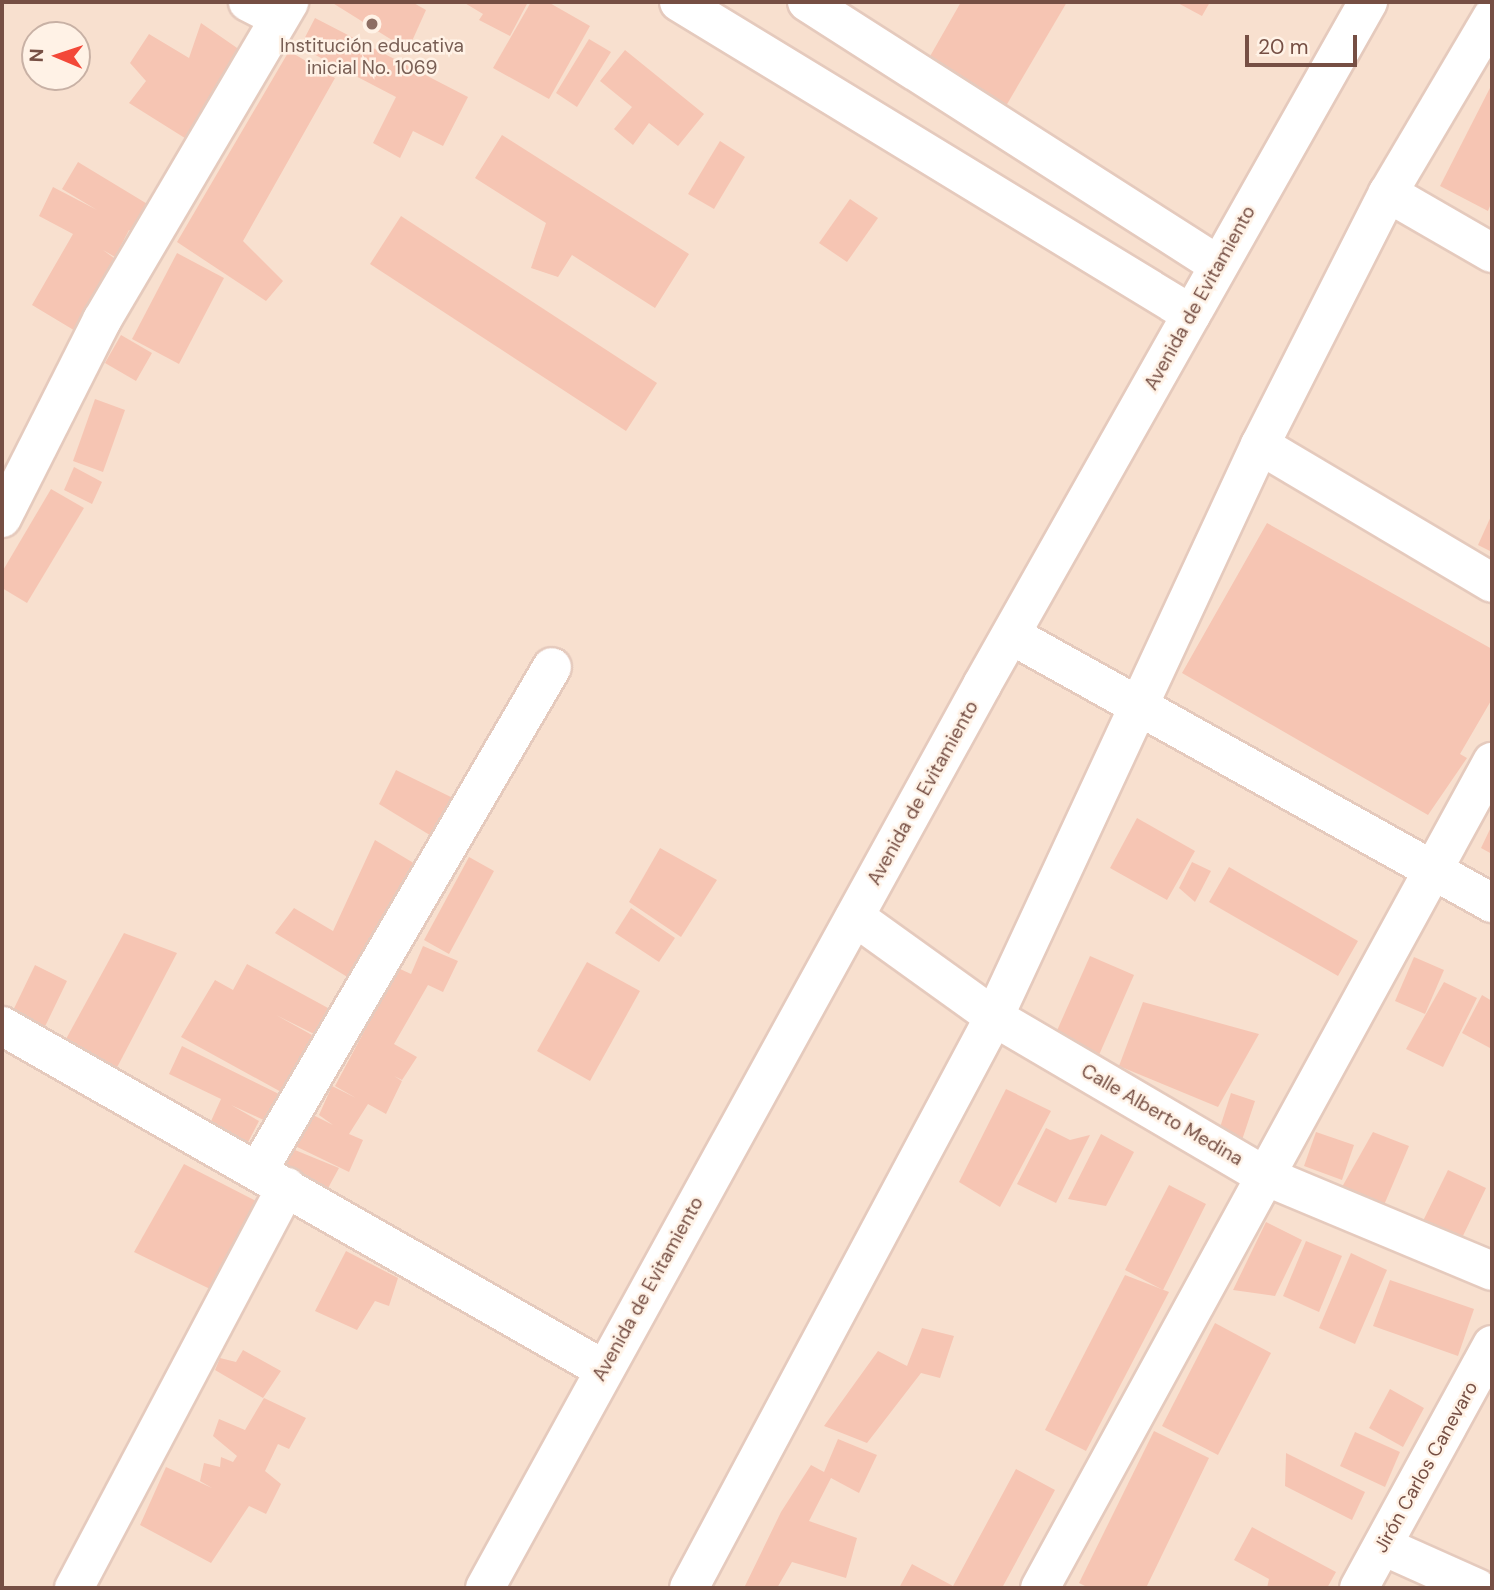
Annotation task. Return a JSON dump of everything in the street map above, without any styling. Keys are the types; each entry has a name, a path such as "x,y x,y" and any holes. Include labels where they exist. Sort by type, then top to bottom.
{"street":[{"path":"679,2 1191,314"},
{"path":"807,2 1218,265"},
{"name":"Avenida de Evitamiento","path":"485,1588 603,1368 1011,635 1368,2"},
{"path":"2,518 102,320 272,7"},
{"path":"689,1588 994,1017 1260,445 1388,193 1492,17"},
{"path":"1388,193 1492,253"},
{"path":"1260,445 1492,583"},
{"path":"1011,635 1492,903"},
{"path":"74,1588 272,1178 552,667"},
{"path":"1040,1588 1265,1176 1436,873 1492,762"},
{"name":"Calle Alberto Medina","path":"855,917 994,1017 1265,1176 1492,1271"},
{"path":"2,1026 603,1368"},
{"name":"Jirón Carlos Canevaro","path":"1359,1588 1492,1346"},
{"path":"1383,1546 1477,1588"}],"shaded area":[{"path":"2,2 1492,2 1492,1588 2,1588"}],"building":[{"path":"331,2 412,2 426,10 408,50"},
{"path":"463,2 528,2 510,36 479,20 483,14"},
{"path":"531,2 548,2 590,26 549,99 493,68"},
{"path":"961,2 1067,2 1003,111 925,65"},
{"path":"1176,2 1210,2 1202,16"},
{"path":"315,18 468,97 443,146 413,131 400,158 373,143 396,97 300,47"},
{"path":"201,23 240,50 188,140 129,103 146,81 130,63 149,34 189,58"},
{"path":"589,39 611,52 577,107 556,93"},
{"path":"625,50 704,114 678,146 649,123 633,145 614,129 632,107 600,81"},
{"path":"289,51 335,78 243,241 283,281 266,301 177,242"},
{"path":"1492,84 1492,201 1488,211 1440,186"},
{"path":"502,135 689,254 655,308 572,255 558,277 531,268 546,223 475,178"},
{"path":"720,141 745,157 714,209 688,194"},
{"path":"78,162 154,208 138,235 129,230 115,257 103,250 118,261 77,332 32,305 73,234 39,216 53,187 97,210 62,189"},
{"path":"850,199 878,218 847,262 819,243"},
{"path":"401,216 657,383 626,431 370,264"},
{"path":"177,253 224,278 179,364 132,339"},
{"path":"121,335 152,353 136,381 105,363"},
{"path":"95,399 125,410 103,472 73,461"},
{"path":"74,467 102,482 92,504 64,490"},
{"path":"51,489 84,508 27,603 2,588 2,572"},
{"path":"1492,514 1492,552 1478,545"},
{"path":"1267,523 1492,649 1492,699 1460,754 1467,758 1428,815 1182,673"},
{"path":"396,770 459,801 433,837 379,804"},
{"path":"1137,818 1195,851 1167,900 1110,868"},
{"path":"1492,825 1492,854 1481,848"},
{"path":"375,840 422,868 354,981 275,933 294,908 333,931"},
{"path":"660,848 717,880 681,937 629,902"},
{"path":"469,857 494,871 449,954 424,940"},
{"path":"1192,862 1211,871 1195,902 1179,888"},
{"path":"1229,867 1358,941 1338,976 1209,902"},
{"path":"631,908 675,938 659,962 615,933"},
{"path":"124,933 177,953 112,1077 60,1050"},
{"path":"423,946 458,961 443,992 428,985 394,1044 417,1057 402,1080 394,1076 402,1081 386,1114 368,1104 349,1134 363,1140 349,1172 293,1145 315,1116 333,1125 319,1115 332,1086 356,1098 335,1086 398,968 411,974"},
{"path":"1090,956 1134,975 1099,1055 1055,1035"},
{"path":"1414,957 1444,970 1425,1014 1395,1001"},
{"path":"587,962 640,991 590,1081 537,1051"},
{"path":"247,964 328,1008 314,1034 276,1015 312,1035 283,1093 181,1037 215,980 233,990"},
{"path":"35,965 67,981 38,1041 6,1025"},
{"path":"1444,982 1477,998 1443,1067 1406,1049"},
{"path":"1482,995 1492,1001 1490,1048 1462,1033"},
{"path":"1143,1002 1259,1034 1218,1107 1119,1066"},
{"path":"182,1046 283,1096 270,1123 231,1105 259,1121 242,1154 207,1130 221,1099 169,1074"},
{"path":"1006,1089 1051,1111 1000,1207 959,1182"},
{"path":"1231,1093 1255,1101 1242,1140 1216,1140"},
{"path":"1046,1128 1070,1140 1090,1135 1056,1203 1017,1184"},
{"path":"1316,1132 1354,1145 1342,1180 1304,1166"},
{"path":"1373,1132 1409,1146 1384,1205 1342,1187"},
{"path":"1101,1134 1134,1152 1106,1206 1068,1199"},
{"path":"290,1148 339,1168 321,1201 279,1174"},
{"path":"184,1164 260,1203 210,1289 134,1252"},
{"path":"1448,1170 1486,1188 1460,1242 1422,1223"},
{"path":"1169,1185 1206,1204 1163,1290 1125,1270"},
{"path":"1266,1222 1302,1240 1275,1296 1233,1290"},
{"path":"1306,1241 1342,1256 1319,1312 1283,1296"},
{"path":"346,1251 398,1278 389,1306 375,1301 357,1330 315,1311"},
{"path":"1351,1253 1387,1270 1355,1344 1319,1328"},
{"path":"1125,1275 1169,1292 1086,1451 1045,1430"},
{"path":"1390,1280 1474,1309 1458,1356 1373,1326"},
{"path":"1215,1323 1271,1353 1218,1455 1162,1426"},
{"path":"922,1328 954,1336 940,1378 921,1373 867,1443 824,1426 878,1351 907,1366"},
{"path":"243,1350 281,1371 263,1398 215,1370 220,1358 236,1362"},
{"path":"1390,1389 1424,1408 1403,1447 1369,1428"},
{"path":"264,1398 306,1418 289,1449 278,1444 265,1471 281,1484 266,1514 249,1506 211,1563 140,1525 166,1467 212,1488 200,1481 204,1463 220,1467 221,1457 233,1462 237,1456 213,1436 219,1419 245,1430"},
{"path":"1154,1431 1209,1458 1146,1588 1089,1588 1079,1583"},
{"path":"1355,1432 1400,1452 1385,1487 1340,1466"},
{"path":"838,1439 877,1455 859,1493 831,1478 809,1521 857,1538 846,1578 792,1562 777,1588 744,1588 781,1512 811,1465 824,1472"},
{"path":"1286,1453 1365,1492 1352,1520 1285,1486"},
{"path":"1016,1469 1055,1490 1002,1588 899,1588 912,1564 953,1586"},
{"path":"1252,1527 1336,1572 1327,1588 1267,1588 1269,1579 1234,1560"}],"place":[{"name":"Institución educativa inicial No. 1069","path":"372,24"}]}
